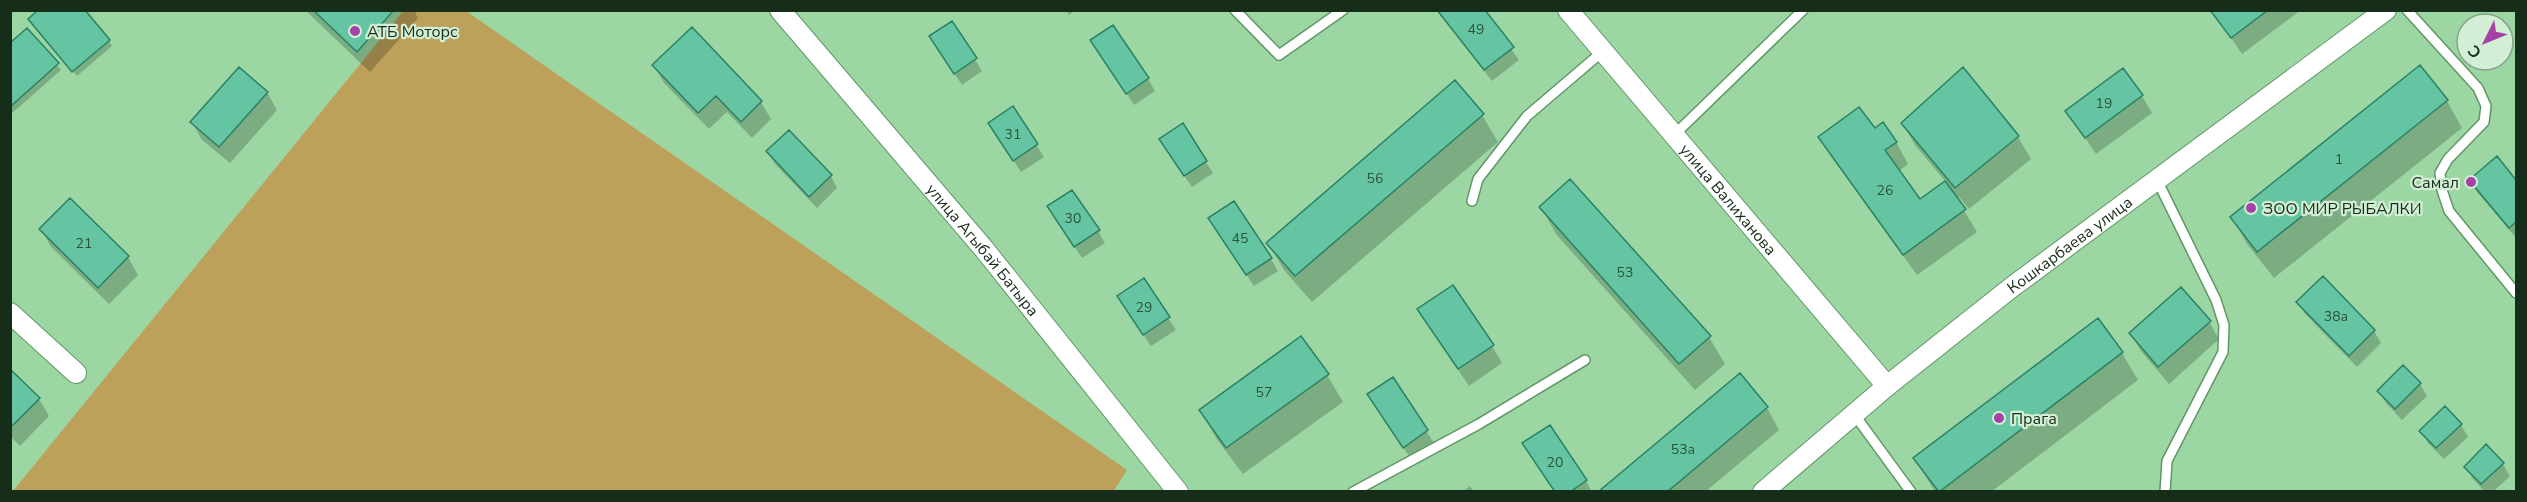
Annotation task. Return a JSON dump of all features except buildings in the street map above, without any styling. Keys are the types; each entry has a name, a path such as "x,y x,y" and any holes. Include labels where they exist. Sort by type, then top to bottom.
{"street":[{"name":"улица Агыбай Батыра","path":"780,10 984,249 1179,492"},
{"name":"улица Валиханова","path":"1568,10 1887,386"},
{"name":"Кошкарбаева улица","path":"1763,492 1887,386 2012,287 2385,10"},
{"path":"10,313 76,373"}],"lane":[{"path":"1235,10 1279,55 1343,10"},
{"path":"1673,136 1803,10"},
{"path":"2407,10 2478,88 2486,106 2484,122 2448,159 2440,173 2442,190 2449,211 2517,293"},
{"path":"1472,201 1478,179 1527,116 1602,52"},
{"path":"2157,180 2216,300 2224,325 2223,352 2167,461 2165,492"},
{"path":"1353,492 1479,424 1585,360"},
{"path":"1854,414 1911,492"}],"shaded area":[{"path":"404,10 466,11 1127,470 1114,491 13,491"}],"place":[{"name":"АТБ Моторс","path":"355,31"},
{"name":"Самал","path":"2471,182"},
{"name":"ЗОО МИР РЫБАЛКИ","path":"2251,208"},
{"name":"Прага","path":"1999,418"}]}
